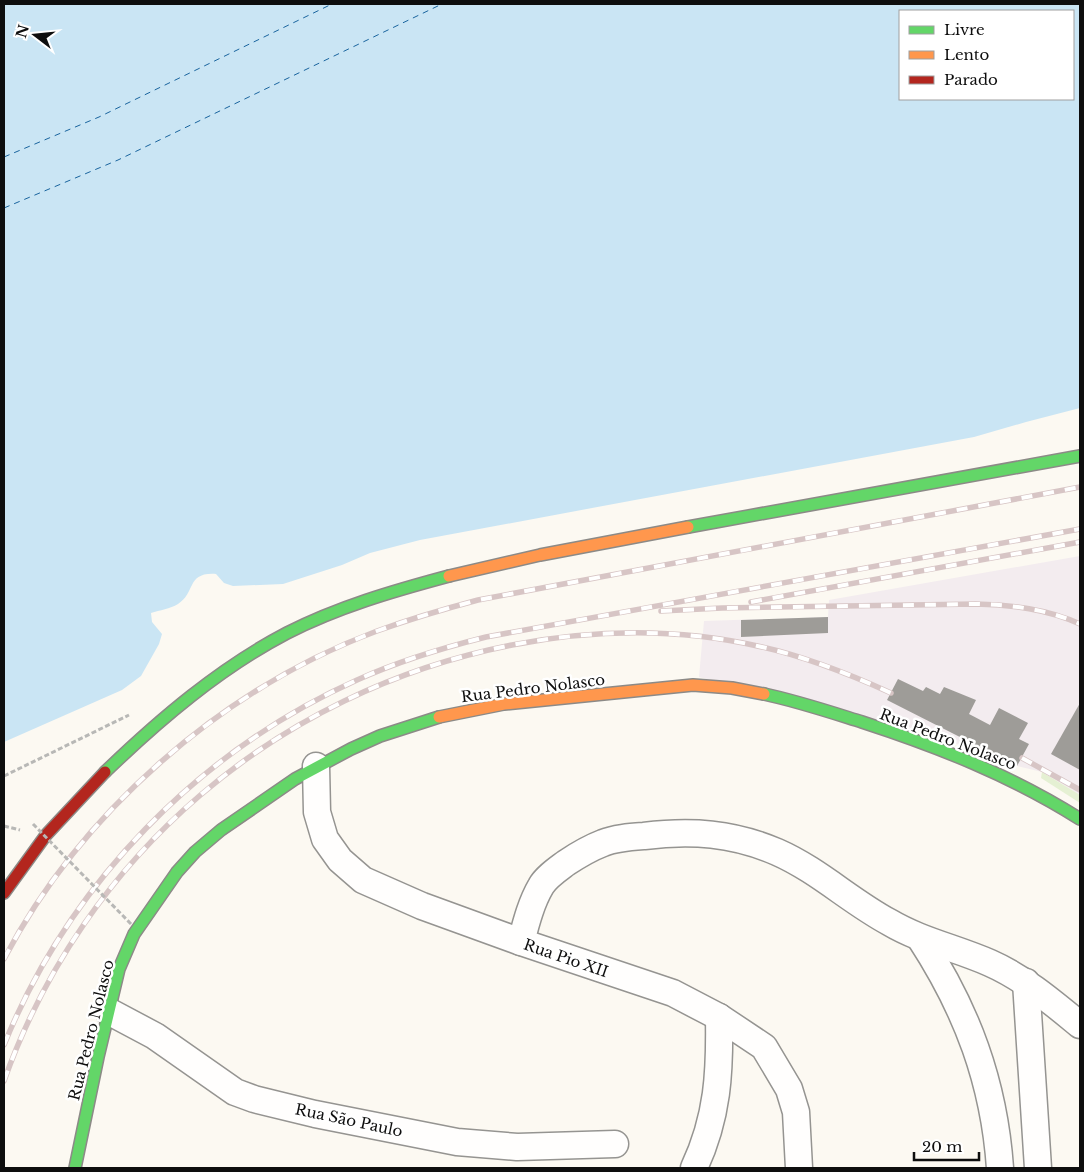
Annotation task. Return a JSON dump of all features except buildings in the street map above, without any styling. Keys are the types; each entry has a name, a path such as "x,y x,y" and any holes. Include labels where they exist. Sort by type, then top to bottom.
{"street":[{"path":"4,893 15,876 56,825 95,782 177,707 270,642 345,607 420,584 570,548 1080,456"},
{"name":"Rua Pedro Nolasco","path":"75,1168 96,1063 121,961 162,894 193,854 232,820 316,766 352,747 396,729 480,707 693,685 746,689 887,730 956,756 997,772 1031,789 1080,819"},
{"name":"Rua Pio XII","path":"316,766 317,812 325,839 340,860 362,880 422,906 673,994 719,1017 764,1047 789,1089 796,1112 799,1168"},
{"path":"521,942 532,905 542,884 559,868 581,853 604,842 629,837 684,832 715,834 739,839 777,852 812,870 876,915 920,938 990,963 1026,982 1080,1025"},
{"path":"920,938 950,987 963,1013 983,1068 998,1142 1000,1168"},
{"path":"1026,982 1038,1168"},
{"name":"Rua São Paulo","path":"108,1011 155,1036 235,1092 254,1099 315,1114 457,1142 517,1147 615,1144"},
{"path":"694,1168 704,1147 713,1116 718,1079 719,1017"}],"path":[{"path":"33,824 131,924"},
{"path":"4,826 20,830 25,826"}],"shaded area":[{"path":"1080,556 1080,795 1042,772 1017,766 946,740 699,677 704,621 828,617 829,600"}],"green space":[{"path":"1042,772 1080,795 1080,803 1041,778"}],"water":[{"path":"4,4 1080,4 1080,408 974,437 420,540 370,553 342,565 283,584 233,586 224,583 216,574 206,574 196,580 184,599 178,604 151,613 152,622 162,634 159,644 141,676 122,690 4,742"}],"ferry route":[{"path":"4,157 99,117 332,4"},
{"path":"4,208 118,160 442,4"}],"railway":[{"path":"4,959 36,905 73,854 115,806 161,762 211,722 264,686 320,656 377,631 427,614 478,600 1080,487"},
{"path":"4,1045 31,986 64,930 103,877 146,829 193,784 244,744 299,709 357,680 421,656 486,637 1080,529"},
{"path":"751,602 1080,542"},
{"path":"661,611 722,608 976,604 1003,605 1042,611 1080,624"},
{"path":"4,1081 39,999 84,924 138,856 200,796 269,744 345,701 426,668 512,645 575,636 637,633 700,636 762,647 828,667 891,693"},
{"path":"1022,758 1080,790"}],"traffic: fast":[{"path":"688,527 1080,456"},
{"path":"105,772 169,714 214,678 262,647 287,633 346,607 449,576"},
{"path":"764,694 801,703 862,722 947,752 1028,789 1080,819"},
{"path":"75,1168 98,1057 119,969 134,934 177,872 195,852 221,830 295,779 380,736 439,717"}],"traffic: slow":[{"path":"449,576 540,555 688,527"},
{"path":"439,717 504,704 693,685 732,688 764,694"}],"traffic: jam":[{"path":"4,893 46,835 105,772"}]}
